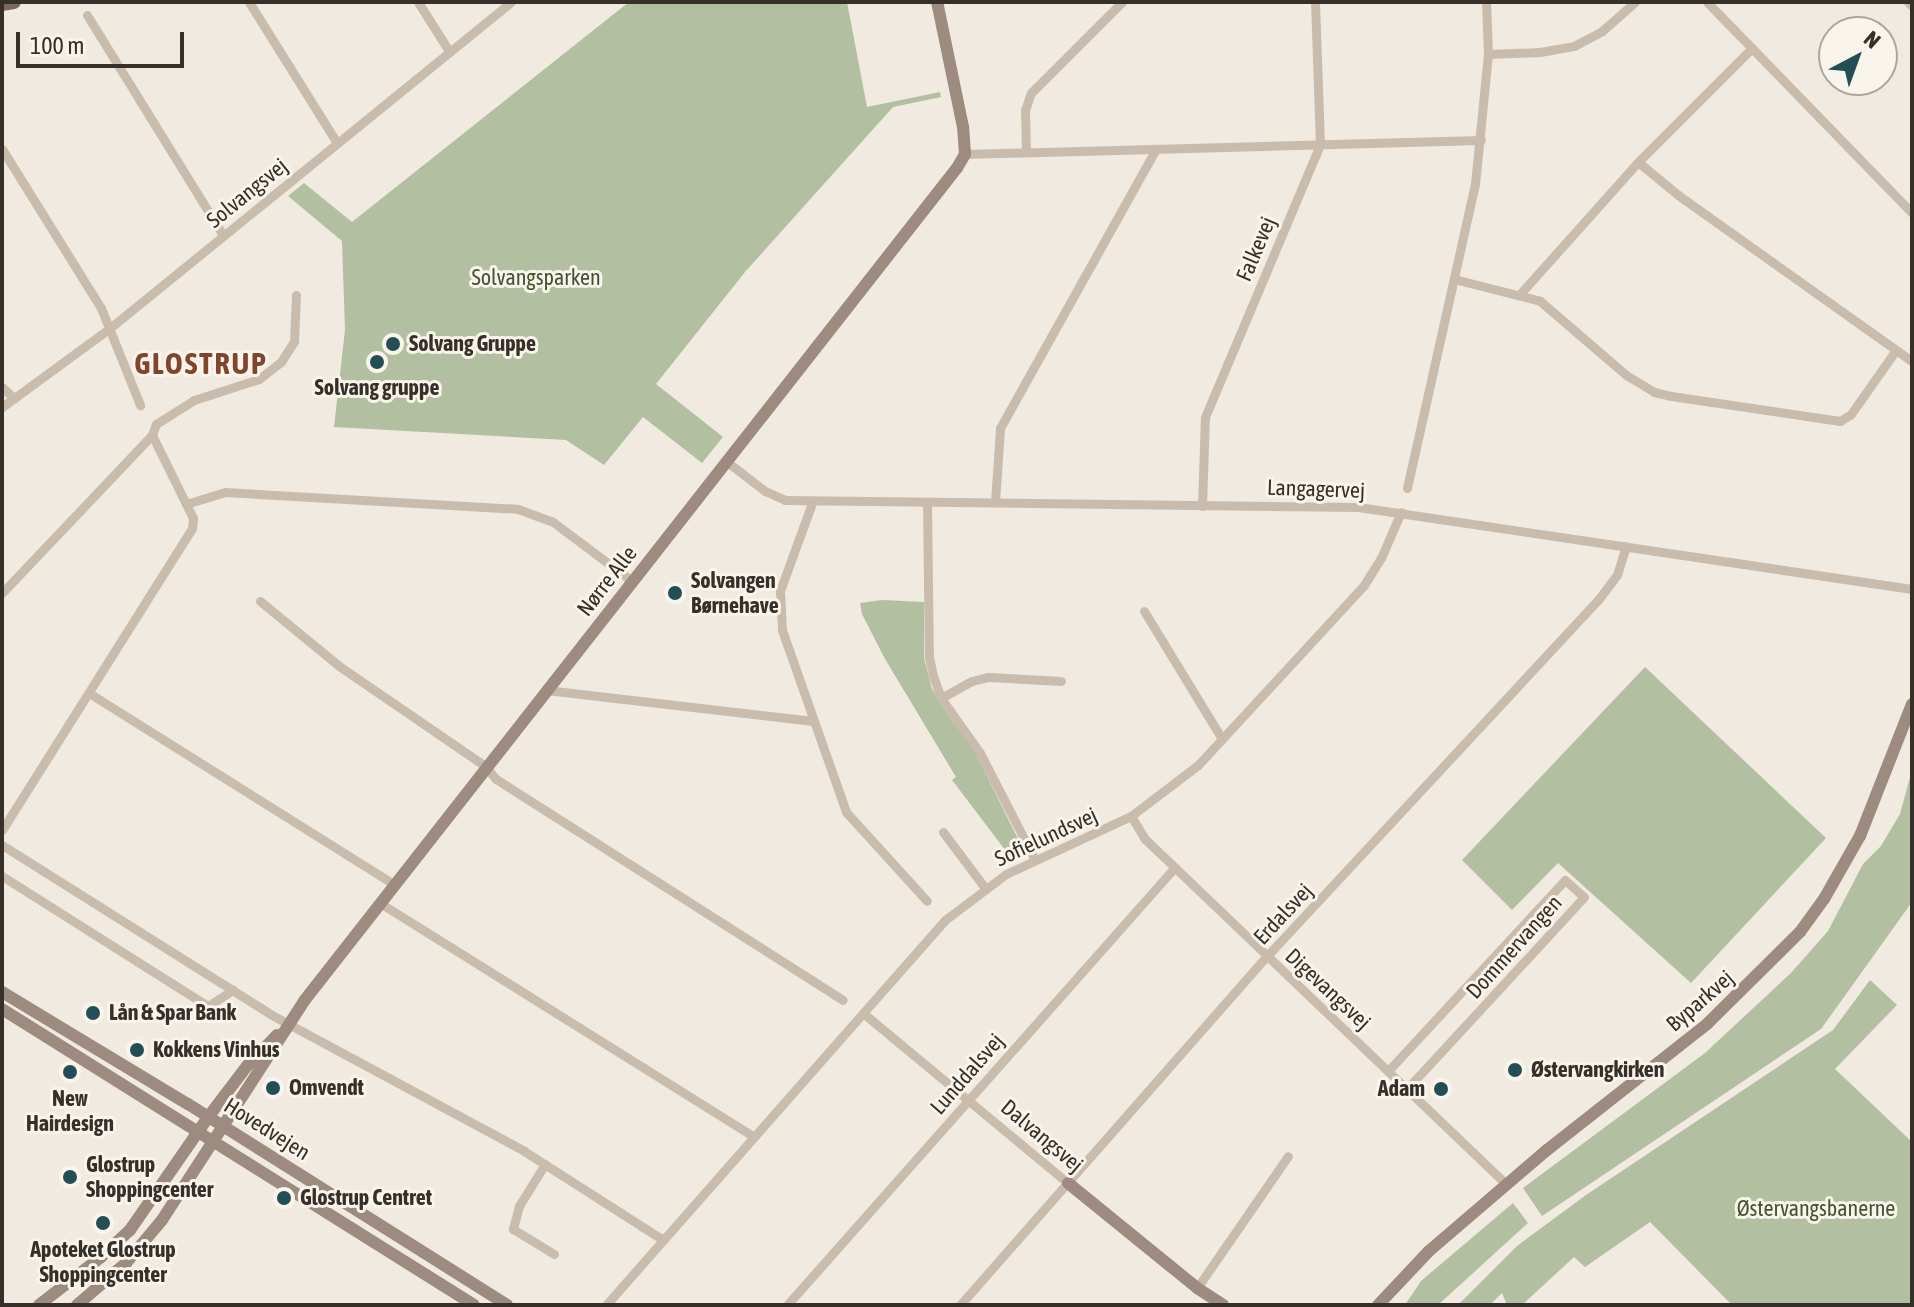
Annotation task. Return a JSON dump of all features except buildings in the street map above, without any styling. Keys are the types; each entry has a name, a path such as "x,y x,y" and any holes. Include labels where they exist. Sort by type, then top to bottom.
{"main road":[{"path":"2,4 14,2"}],"street":[{"path":"249,2 337,143"},
{"path":"418,2 449,51"},
{"name":"Solvangsvej","path":"2,407 110,328 511,2"},
{"path":"937,2 963,127 965,154 1481,140"},
{"path":"1026,152 1025,110 1031,93 1122,2"},
{"name":"Falkevej","path":"1202,506 1205,417 1320,145 1315,2"},
{"path":"1407,488 1454,279 1481,140 1488,54 1486,2"},
{"path":"1488,54 1540,52 1574,46 1602,31 1635,2"},
{"path":"1707,2 1912,213"},
{"path":"87,15 223,235"},
{"path":"1520,294 1638,162 1752,48"},
{"path":"2,149 101,308 140,405"},
{"path":"995,502 1000,428 1156,149"},
{"name":"Nørre Alle","path":"82,1304 113,1276 152,1233 214,1144 284,1028 485,766 947,182 965,154"},
{"path":"1638,162 1678,195 1912,361"},
{"path":"1454,279 1520,294 1549,306 1626,375 1654,392 1834,421 1851,414 1896,350"},
{"path":"4,588 152,435 156,424 194,400 259,379 281,362 296,329 296,295"},
{"path":"2,387 14,398"},
{"path":"2,830 188,535 193,518 152,435"},
{"name":"Langagervej","path":"726,461 765,491 785,500 812,503 1323,505 1401,512 1912,589"},
{"path":"186,504 225,492 518,509 553,522 632,581"},
{"path":"927,502 929,657 941,698 980,753 1035,860"},
{"path":"812,503 780,591 782,630 846,812 927,901"},
{"name":"Sofielundsvej","path":"606,1305 945,920 985,888 1035,860 1131,816 1187,775 1364,585 1381,558 1401,512"},
{"name":"Erdalsvej","path":"960,1305 1267,956 1598,600 1617,575 1626,546"},
{"path":"260,601 339,666 485,766 496,779 843,1000"},
{"path":"1144,611 1222,739"},
{"path":"941,698 972,681 988,677 1061,681"},
{"path":"546,690 813,721"},
{"path":"89,693 394,884"},
{"name":"Byparkvej","path":"1380,1305 1429,1251 1506,1184 1707,1024 1800,932 1824,899 1860,836 1912,704"},
{"name":"Digevangsvej","path":"1131,816 1141,835 1506,1184"},
{"path":"943,832 985,888"},
{"path":"2,845 233,990 284,1028 545,1164 663,1240"},
{"name":"Lunddalsvej","path":"787,1305 1175,867"},
{"path":"2,876 208,1006 233,990"},
{"name":"Dommervangen","path":"1388,1071 1565,880 1584,897 1407,1089"},
{"path":"380,903 754,1137"},
{"name":"Hovedvejen","path":"2,992 209,1116 507,1305"},
{"name":"Hovedvejen","path":"2,1009 474,1305"},
{"name":"Dalvangsvej","path":"863,1013 1197,1288 1223,1305"},
{"name":"Nørre Alle","path":"39,1305 130,1230 209,1116 256,1056 284,1028"},
{"path":"1197,1288 1288,1156"},
{"path":"545,1164 519,1206 513,1229 554,1254"},
{"name":"Dalvangsvej","path":"1197,1288 1213,1305"}],"green space":[{"name":"Solvangsparken","path":"629,2 847,2 867,107 940,92 941,97 893,107 745,272 656,384 723,437 702,463 643,417 604,465 566,440 334,427 345,330 342,241 288,196 304,183 352,222"},
{"path":"882,600 924,602 924,658 932,689 976,754 1025,853 1012,859 952,780 956,777 885,659 862,614 860,603"},
{"path":"1645,667 1826,838 1691,983 1558,863 1512,910 1462,860"},
{"path":"1912,770 1912,902 1821,1029 1542,1216 1523,1188 1705,1053 1791,973 1828,931 1863,864 1881,846 1900,814"},
{"name":"Østervangsbanerne","path":"1870,980 1897,1005 1835,1069 1912,1142 1912,1305 1732,1305 1650,1222 1585,1267 1574,1257 1522,1305 1507,1305 1502,1293 1490,1305 1458,1305 1517,1246 1586,1195 1833,1030"},
{"path":"1513,1203 1528,1223 1438,1305 1405,1305 1421,1281"}],"place":[{"name":"Solvang Gruppe","path":"393,344"},
{"name":"Solvang gruppe","path":"377,362"},
{"name":"Solvangen Børnehave","path":"675,593"},
{"name":"Lån & Spar Bank","path":"93,1013"},
{"name":"Kokkens Vinhus","path":"137,1050"},
{"name":"Østervangkirken","path":"1515,1070"},
{"name":"New Hairdesign","path":"70,1072"},
{"name":"Omvendt","path":"273,1088"},
{"name":"Adam","path":"1441,1089"},
{"name":"Glostrup Shoppingcenter","path":"70,1177"},
{"name":"Glostrup Centret","path":"284,1198"},
{"name":"Apoteket Glostrup Shoppingcenter","path":"103,1223"}],"district":[{"name":"GLOSTRUP","path":"201,363"}]}
